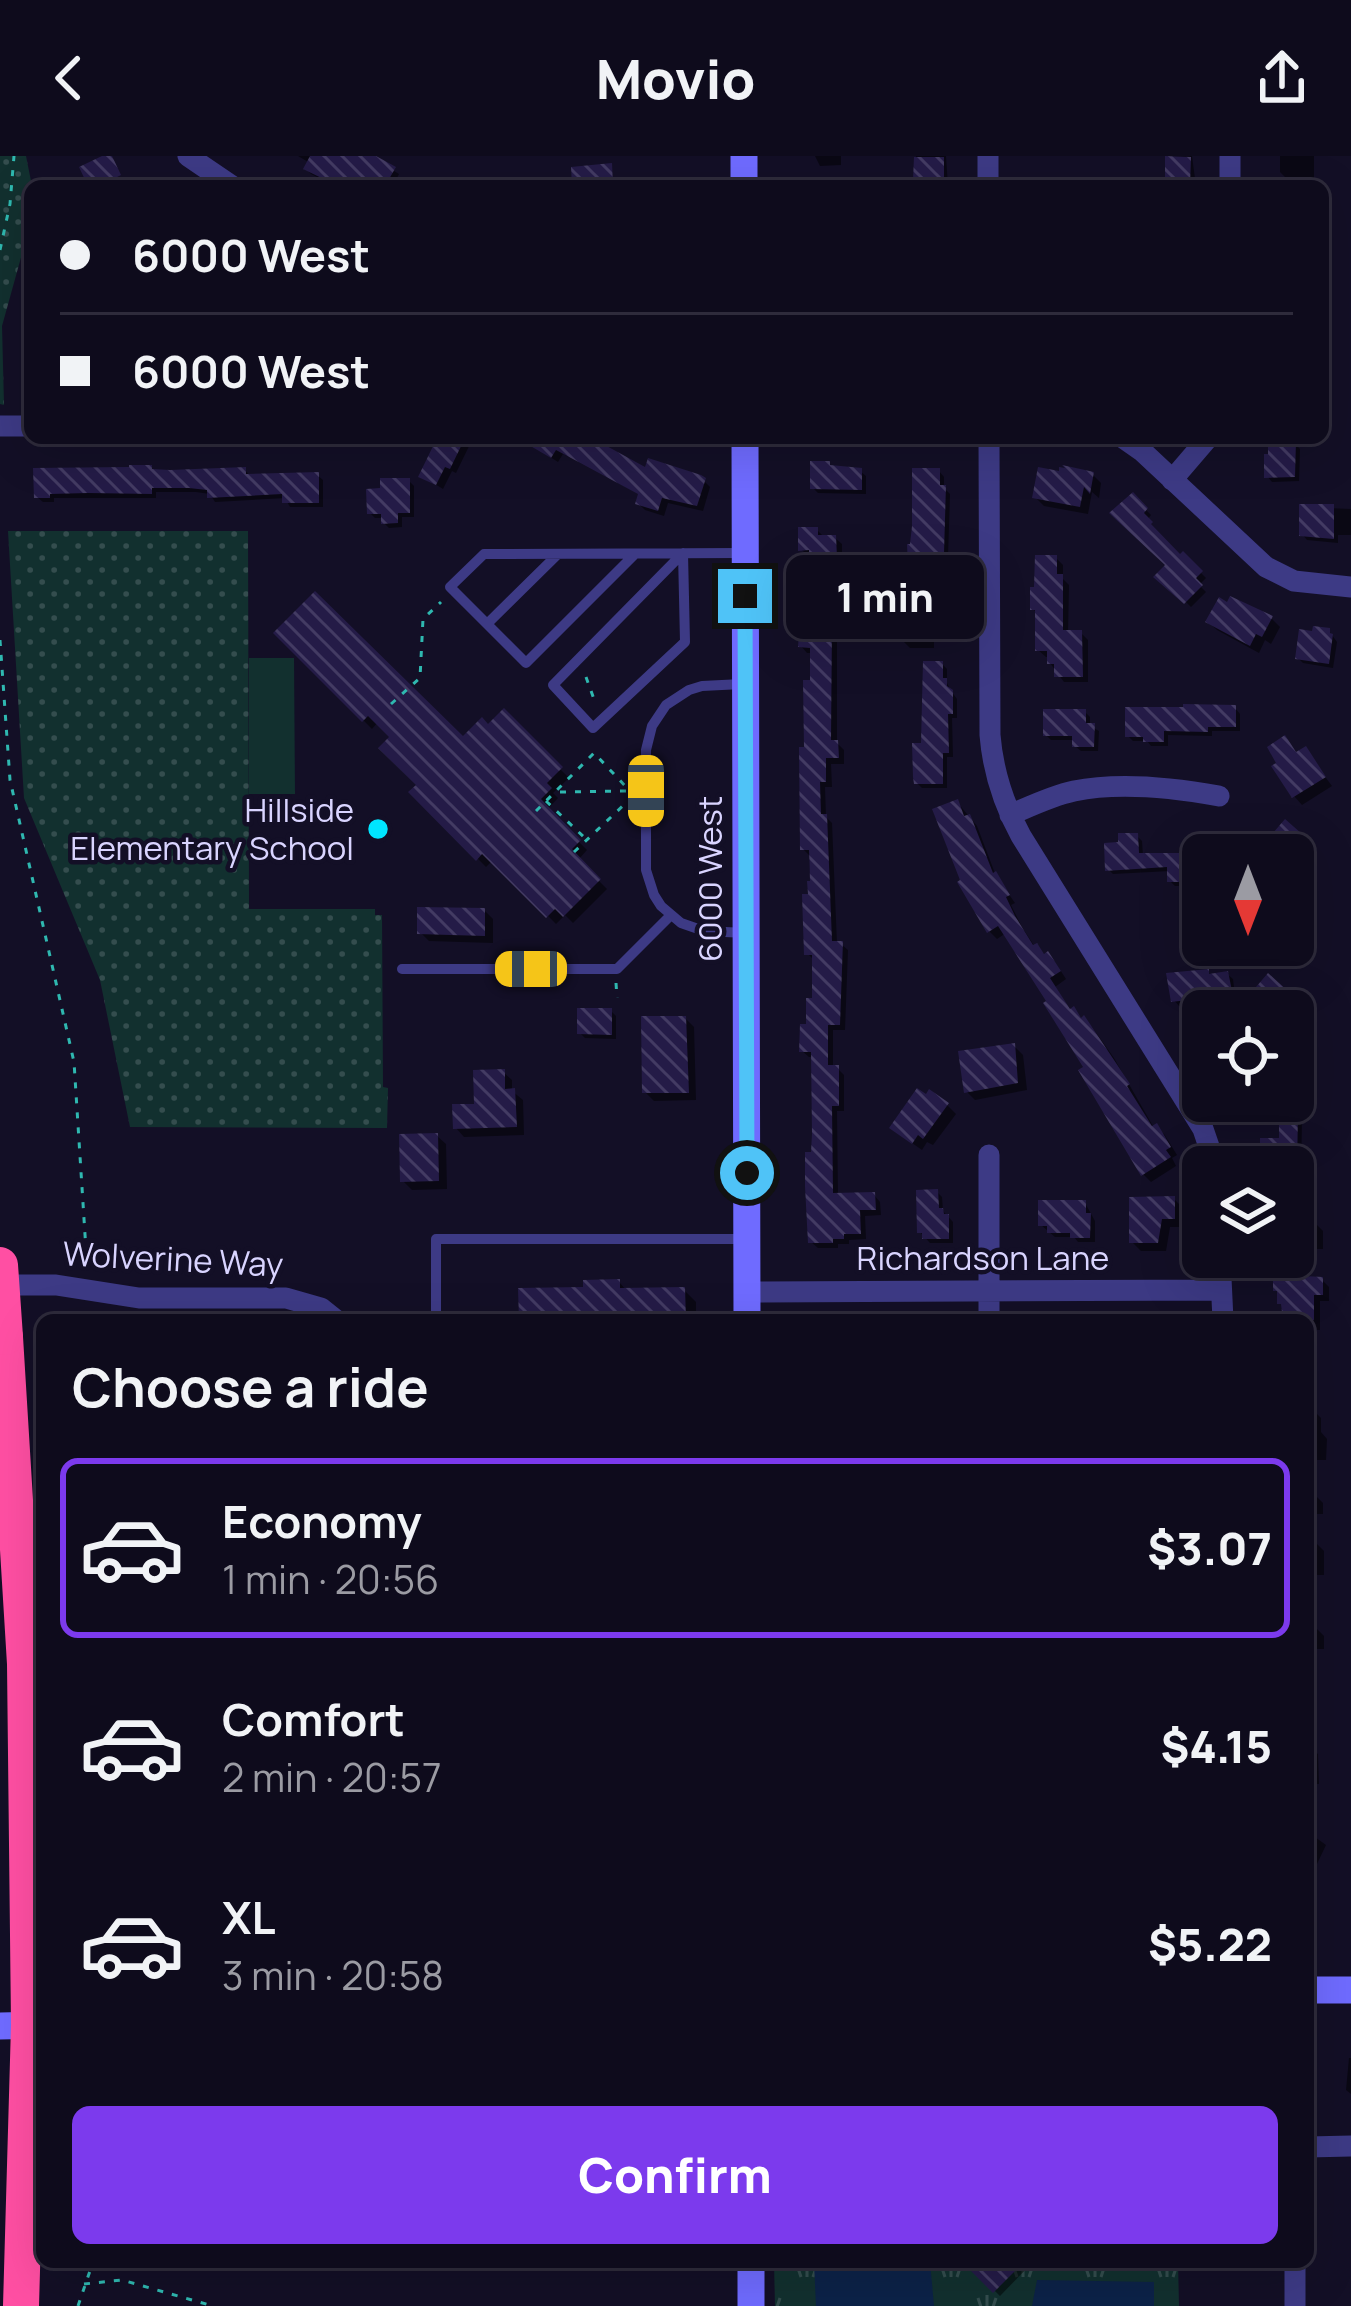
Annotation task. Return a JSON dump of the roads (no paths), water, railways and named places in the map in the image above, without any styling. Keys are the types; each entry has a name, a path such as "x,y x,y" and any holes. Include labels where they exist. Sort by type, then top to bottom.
{"highway":[{"path":"0,1265 25,1664 21,2306"}],"street":[{"path":"188,156 223,180"},
{"name":"6000 West","path":"745,444 747,1306"},
{"path":"988,444 990,735 997,782 1010,815 1182,1073"},
{"path":"1130,444 1279,575 1310,584 1351,587"},
{"path":"1172,480 1203,444"},
{"path":"1010,815 1056,796 1089,789 1176,789 1219,796"},
{"path":"988,1155 989,1314"},
{"path":"1220,1278 1222,1314"},
{"name":"Wolverine Way","path":"0,1285 56,1286 139,1298 286,1298 328,1314"},
{"name":"Richardson Lane","path":"747,1306 989,1291 1220,1290"},
{"path":"1314,1990 1351,1990"},
{"path":"1314,2146 1351,2146"},
{"path":"751,2268 751,2306"},
{"path":"1295,2268 1295,2306"}],"lane":[{"path":"683,553 685,641 593,728 553,685 683,553"},
{"path":"635,554 526,664 450,587 484,554 745,553"},
{"path":"487,624 559,554"},
{"path":"746,684 702,686 676,696 658,715 648,738 646,870 654,895 680,922 704,931 746,933"},
{"path":"402,969 616,969 670,915"},
{"path":"436,1314 436,1239 747,1239"}],"water":[{"path":"814,2268 931,2268 934,2306 816,2306"},
{"path":"1037,2280 1154,2282 1154,2306 1032,2306"}],"place":[{"name":"Hillside Elementary School","path":"378,829"}]}
